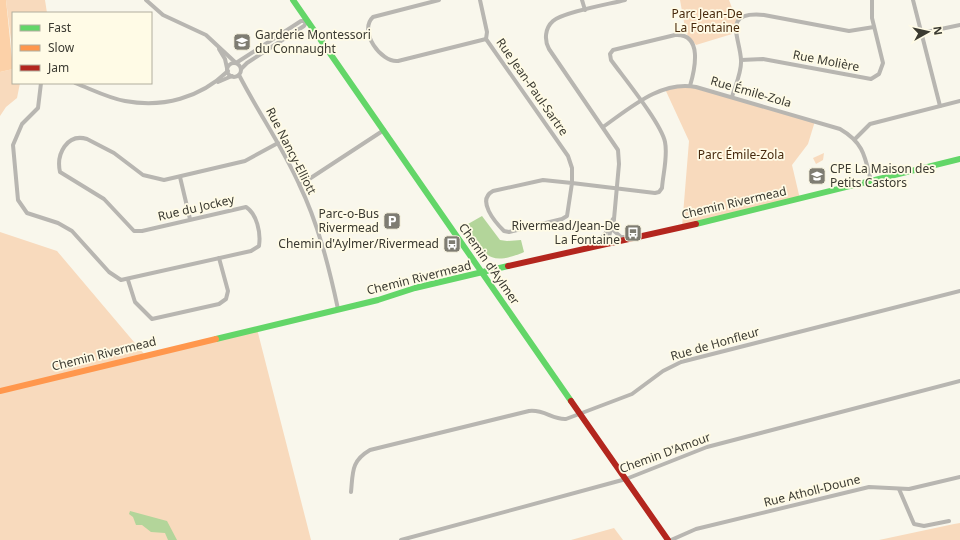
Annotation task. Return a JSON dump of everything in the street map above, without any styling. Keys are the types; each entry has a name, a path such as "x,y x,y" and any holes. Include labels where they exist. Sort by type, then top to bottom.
{"street":[{"path":"146,0 163,15 202,33 217,45 241,69"},
{"name":"Chemin d'Aylmer","path":"293,0 668,540"},
{"path":"439,0 372,17 367,25 367,32 382,56 391,62 398,61 486,39"},
{"name":"Rue Jean-Paul-Sartre","path":"480,0 487,32 486,39 568,156 572,168 572,182"},
{"path":"582,0 585,10"},
{"path":"625,0 562,16 554,20 547,31 546,43 615,145 619,154 613,230 618,236 641,236"},
{"name":"Rue Molière","path":"741,60 762,59 871,79 879,74 883,63 872,18 872,0"},
{"path":"913,0 940,106"},
{"path":"732,97 741,60 735,29 739,20 750,15 764,15 849,31 874,27"},
{"path":"214,83 228,70 230,65 236,63 301,21 307,20"},
{"path":"78,84 124,101 154,104 187,98 214,83 232,76 238,76 241,69 247,63 304,26 307,20"},
{"path":"922,33 960,25"},
{"path":"572,182 568,214 565,218 517,230 504,231 485,203 487,195 493,191 538,181 572,182 616,189 655,193 659,192 662,188 665,143 660,131 641,101 611,60 610,54 616,49 674,35 687,37 692,42 696,60 690,86"},
{"path":"217,45 232,76"},
{"name":"Rue Nancy-Elliott","path":"238,76 278,143 300,185 319,237 338,309"},
{"path":"41,84 38,108 22,124 13,145 15,180 20,204 24,210 31,215 58,224 72,231 114,276 121,280 128,280 135,302 148,317 156,320 219,304 226,299 228,291 219,258"},
{"name":"Rue Émile-Zola","path":"603,127 658,91 673,87 690,86 835,128 855,139"},
{"path":"871,181 864,153 855,139 870,124 960,101"},
{"path":"300,185 384,130"},
{"name":"Rue du Jockey","path":"128,280 251,251 259,246 260,240 254,214 246,207 142,231 134,231 104,198 64,176 60,172 58,159 63,148 74,139 83,138 114,153 143,176 158,180 180,177 245,161 278,143"},
{"name":"Chemin Rivermead","path":"0,391 338,309 415,288 641,236 960,159"},
{"path":"180,177 190,220"},
{"path":"607,244 614,216"},
{"path":"577,250 595,244 600,240 607,232 614,216"},
{"name":"Rue de Honfleur","path":"351,492 355,463 370,450 529,411 540,411 562,419 632,394 663,371 682,362 960,290"},
{"name":"Chemin D'Amour","path":"401,540 626,479 706,447 960,382"},
{"name":"Rue Atholl-Doune","path":"671,540 696,529 869,487 899,489 921,487 960,477"},
{"path":"899,489 914,524 924,526 949,521"}],"green space":[{"path":"6,0 45,0 47,12 12,12 12,49"},
{"name":"Parc Jean-De La Fontaine","path":"680,0 729,0 737,21 732,28 732,34 696,45 686,33"},
{"path":"12,69 12,84 20,84 17,98 6,107 0,116 0,72"},
{"name":"Parc Émile-Zola","path":"690,86 815,121 808,144 792,165 800,199 682,227 689,141 665,89"},
{"path":"824,153 823,160 816,164 813,158"},
{"path":"0,232 57,251 145,355 257,329 311,540 0,540"},
{"path":"960,523 960,540 879,540 954,524"},
{"path":"614,528 623,540 571,540"}],"shaded area":[{"path":"0,0 6,0 12,69 0,72"},
{"path":"482,216 500,240 521,240 524,252 511,257 502,258 488,256 478,246 467,229 468,224"},
{"path":"130,511 167,521 177,540 168,540 165,533 151,532 142,525 136,525 133,517 129,514"}],"traffic: fast":[{"path":"293,0 571,401"},
{"path":"696,224 960,159"},
{"path":"216,339 378,300 415,288 508,266"}],"traffic: slow":[{"path":"0,391 216,339"}],"traffic: jam":[{"path":"508,266 696,224"},
{"path":"571,401 668,540"}],"place":[{"name":"Garderie Montessori du Connaught","path":"242,42"},
{"name":"CPE La Maison des Petits Castors","path":"817,176"},
{"name":"Parc-o-Bus Rivermead","path":"392,221"},
{"name":"Rivermead/Jean-De La Fontaine","path":"633,233"},
{"name":"Chemin d'Aylmer/Rivermead","path":"452,244"}]}
